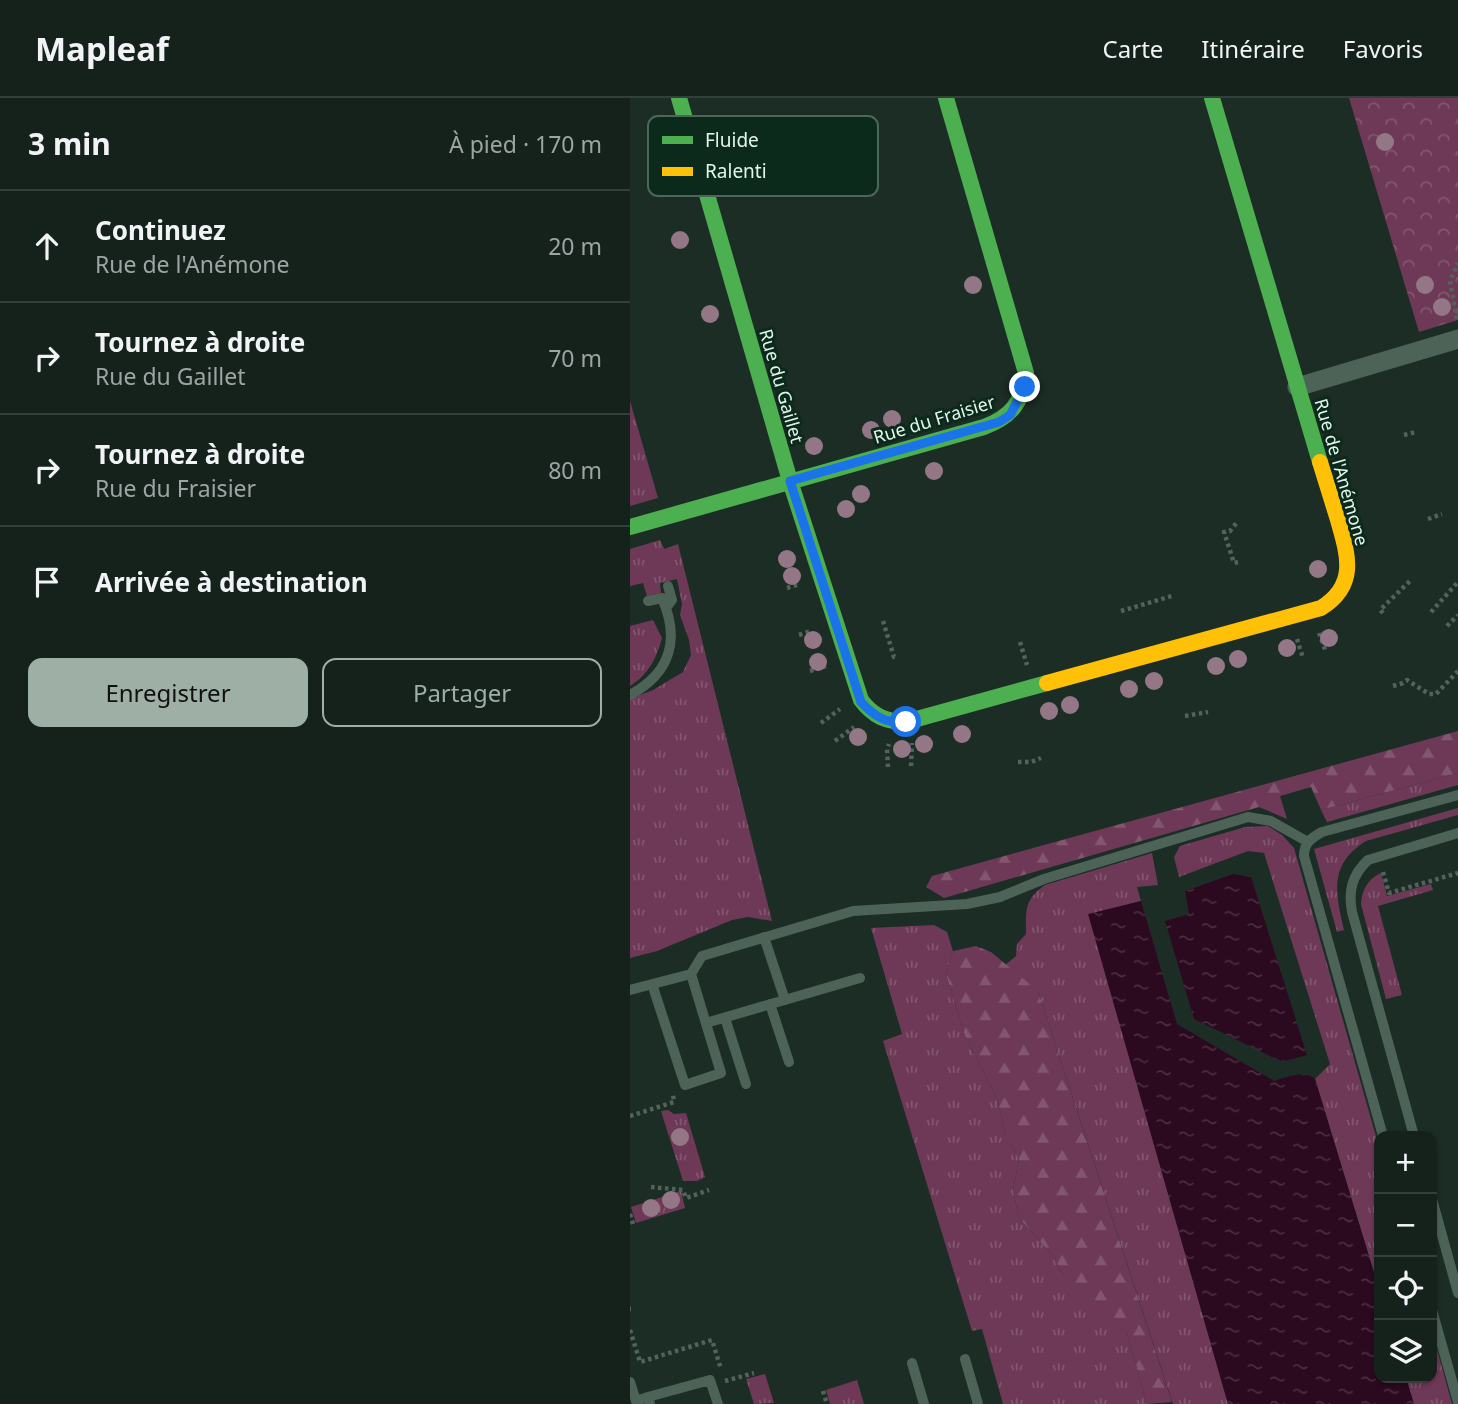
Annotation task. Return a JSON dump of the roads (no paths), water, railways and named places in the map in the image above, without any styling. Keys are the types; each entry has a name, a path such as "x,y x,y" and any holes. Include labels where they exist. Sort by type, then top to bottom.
{"street":[{"name":"Rue du Gaillet","path":"679,98 684,116"},
{"name":"Rue du Fraisier","path":"630,527 999,422 1010,415 1025,387 1026,373 946,98"},
{"name":"Rue de l'Anémone","path":"877,717 897,723 906,722 1321,608 1333,600 1345,584 1348,555 1212,98"},
{"name":"Rue du Gaillet","path":"707,196 790,481 857,693 861,702 877,717"},
{"path":"1297,387 1458,339"}],"lane":[{"path":"666,608 672,600 668,586"},
{"path":"630,695 652,680 664,666 671,646 671,626 662,598 648,601"},
{"path":"1382,1131 1304,856 1308,842 1322,832 1458,795"},
{"path":"630,990 691,974 702,956 853,911 967,904 1000,897 1044,879 1248,817 1271,821 1308,842"},
{"path":"1413,1131 1352,912 1350,889 1359,870 1368,860 1458,833"},
{"path":"764,937 785,1000"},
{"path":"652,984 685,1085 721,1073 691,974"},
{"path":"706,1023 860,978"},
{"path":"770,1004 789,1062"},
{"path":"725,1018 746,1084"},
{"path":"1437,1217 1458,1293"},
{"path":"1435,1320 1458,1402"},
{"path":"965,1359 978,1404"},
{"path":"912,1363 924,1404"},
{"path":"630,1382 636,1401 649,1401 710,1380 719,1404"}],"water":[{"path":"1233,874 1251,877 1307,1055 1282,1062 1194,1019 1165,921 1189,914 1185,891"},
{"path":"1141,901 1177,1024 1274,1081 1300,1075 1315,1079 1374,1273 1374,1383 1408,1383 1414,1404 1228,1404 1088,914"}]}
